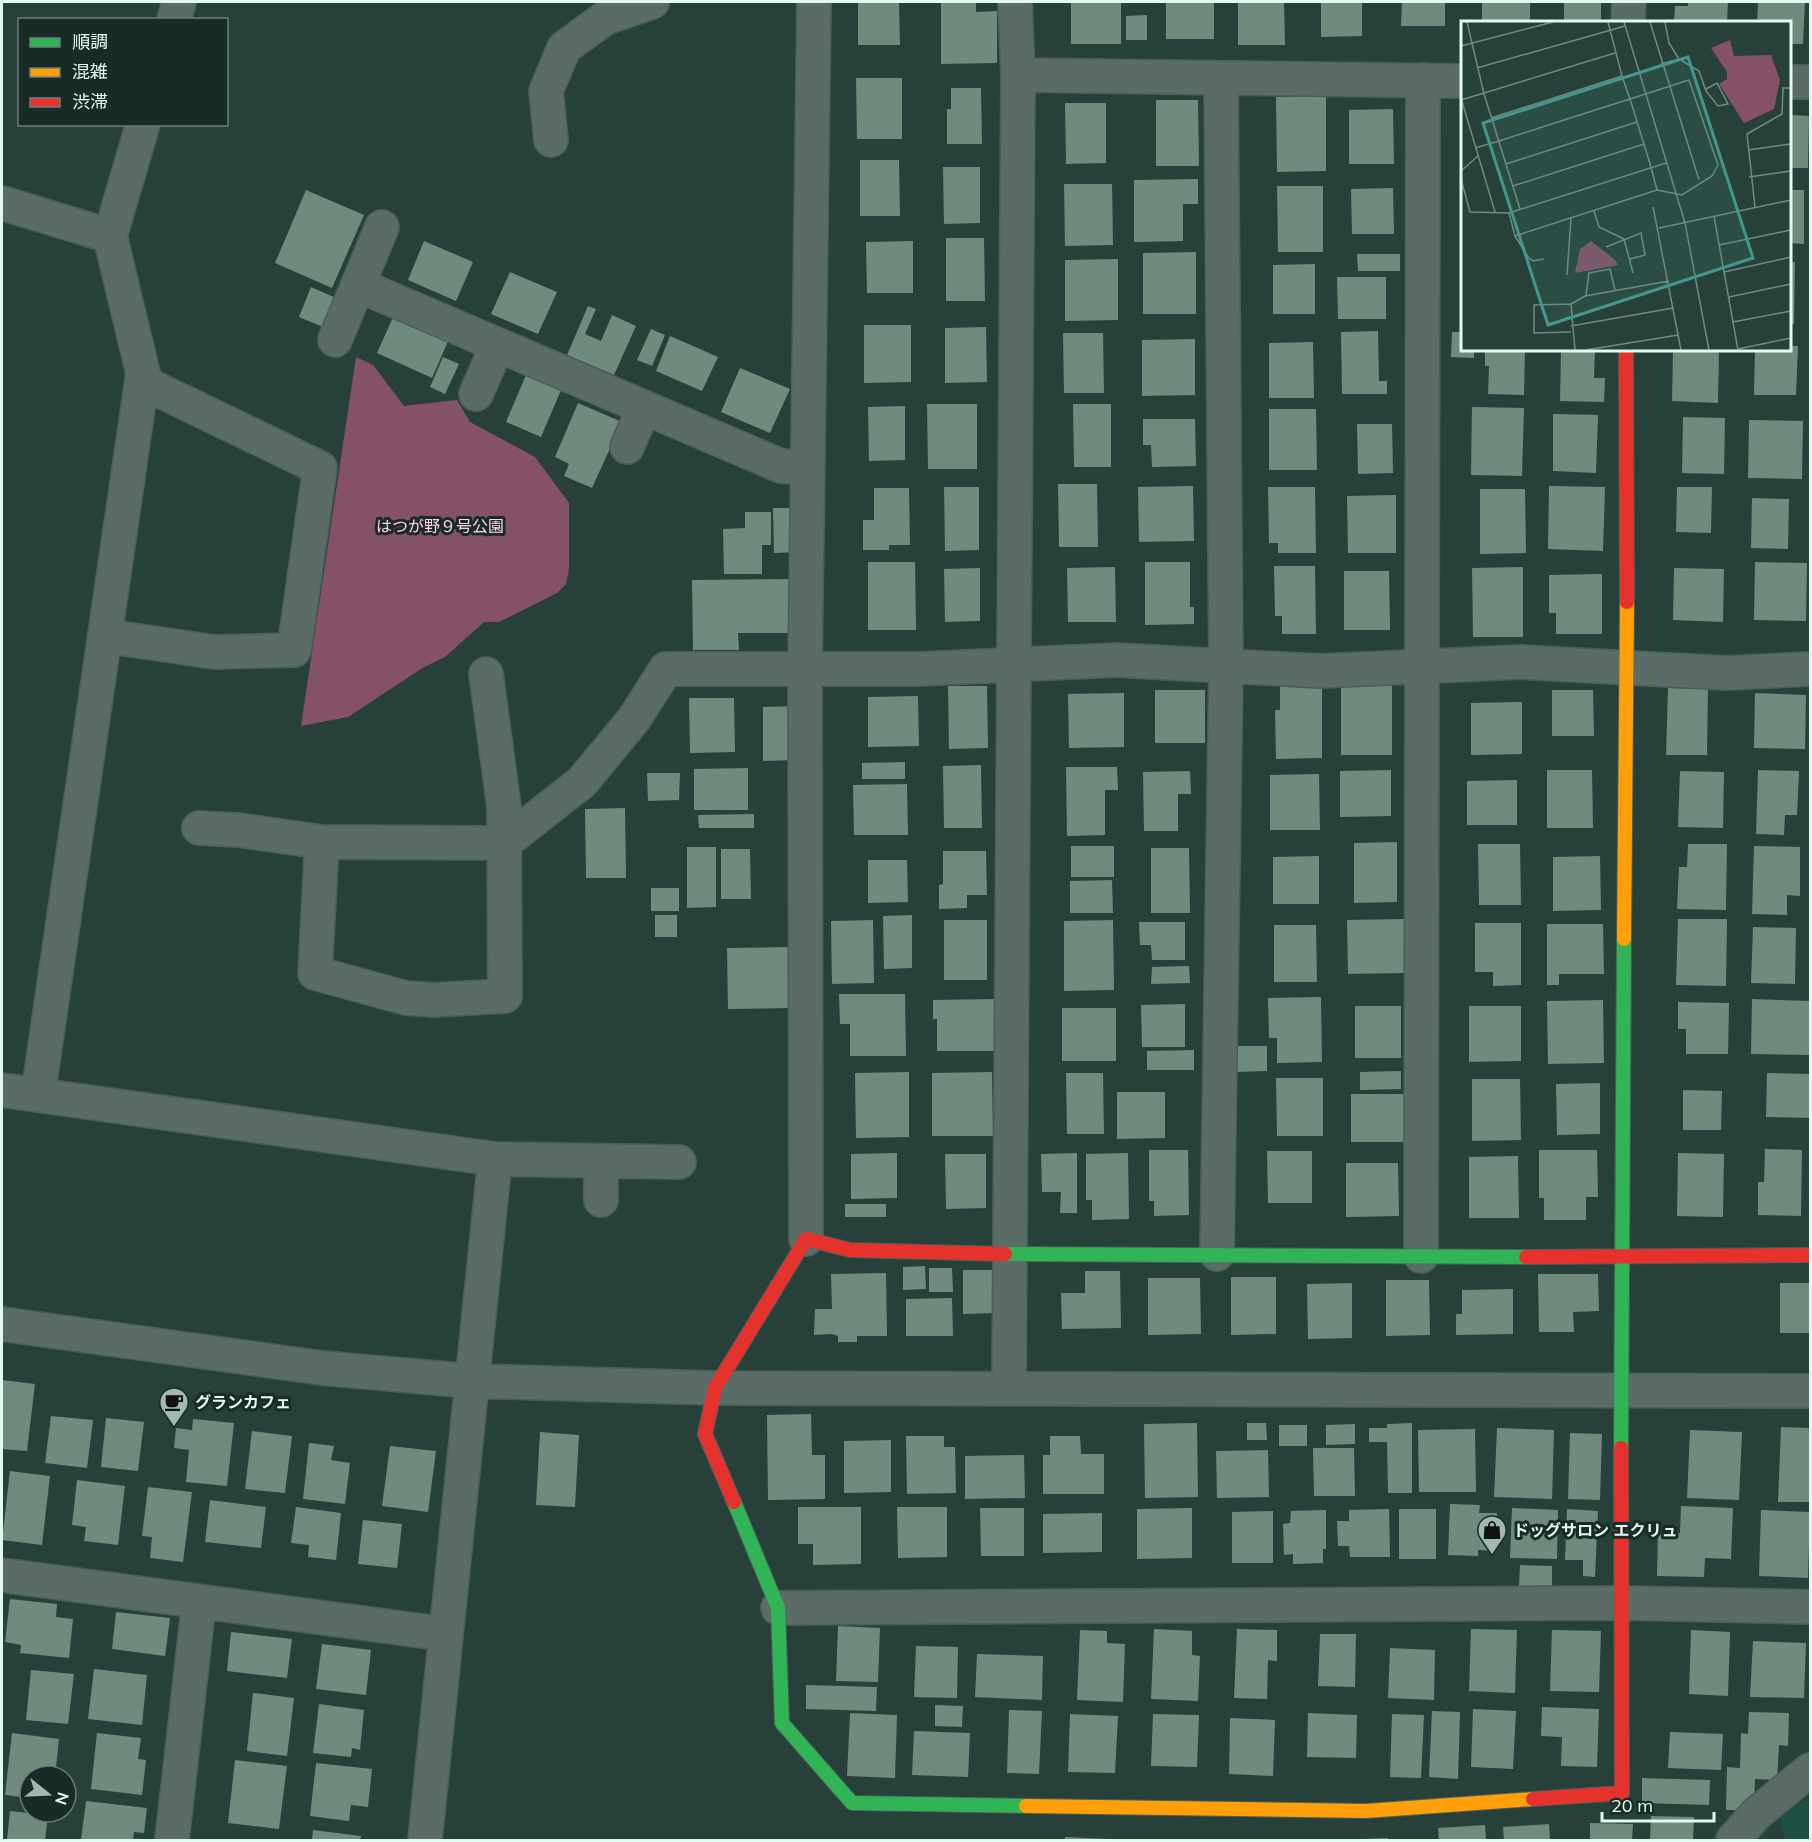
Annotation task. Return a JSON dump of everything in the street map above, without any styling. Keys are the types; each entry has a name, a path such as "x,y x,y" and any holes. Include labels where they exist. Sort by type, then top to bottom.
{"street":[{"path":"175,18 179,2"},
{"path":"551,140 546,91 564,48 605,18 652,2"},
{"path":"814,2 807,468 806,1239 715,1388 705,1434 778,1608 782,1723 852,1803 1366,1811 1622,1793 1621,1258 1627,667 1626,351"},
{"path":"1009,1387 1018,75 1015,2"},
{"path":"1628,21 1629,2"},
{"path":"1018,75 1461,81"},
{"path":"1217,1254 1226,666 1221,79"},
{"path":"1421,1256 1423,80"},
{"path":"1791,82 1810,82"},
{"path":"38,1095 143,373 110,236 142,126"},
{"path":"2,203 110,236"},
{"path":"335,340 382,227"},
{"path":"358,285 781,466 807,468"},
{"path":"476,394 497,346"},
{"path":"105,636 214,652 294,650 296,639 320,468 142,382"},
{"path":"627,447 644,408"},
{"path":"199,828 238,830 322,842 504,843 582,782 634,719 666,669 920,669 1116,660 1320,671 1521,662 1726,673 1810,669"},
{"path":"322,842 315,973 406,998 433,1000 505,996 504,807 486,674"},
{"path":"2,1090 495,1159 679,1162"},
{"path":"425,1840 495,1159"},
{"path":"601,1161 601,1200"},
{"path":"806,1239 850,1250 1011,1254 1621,1258 1810,1255"},
{"path":"2,1324 322,1368 471,1381 715,1388 1810,1390"},
{"path":"2,1575 446,1634"},
{"path":"172,1840 199,1602"},
{"path":"778,1608 1623,1603 1810,1608"},
{"path":"1733,1840 1757,1813 1810,1770"}],"shaded area":[{"path":"1810,1800 1810,1840 1786,1840 1777,1810"}],"green space":[{"name":"はつが野９号公園","path":"356,357 373,365 404,406 457,400 470,422 535,457 569,503 569,568 566,584 557,593 499,622 484,622 445,657 424,667 348,717 301,726"}],"building":[{"path":"858,2 899,2 900,45 858,45"},
{"path":"941,2 976,2 976,12 997,11 997,63 941,64"},
{"path":"1071,2 1121,2 1121,44 1071,44"},
{"path":"1166,2 1214,2 1214,39 1166,39"},
{"path":"1238,2 1284,2 1285,45 1238,45"},
{"path":"1321,2 1362,2 1362,36 1321,37"},
{"path":"1402,2 1445,2 1445,26 1401,26"},
{"path":"1482,2 1530,2 1530,21 1482,21"},
{"path":"1564,2 1601,2 1601,21 1564,21"},
{"path":"1688,2 1728,2 1727,21 1674,21 1675,6 1688,6"},
{"path":"1758,2 1805,2 1803,44 1791,44 1791,21 1757,21"},
{"path":"1147,15 1147,40 1126,40 1126,16"},
{"path":"856,78 902,78 902,139 857,139"},
{"path":"951,88 981,88 982,144 947,144 947,109 951,109"},
{"path":"1326,96 1326,171 1277,172 1276,97"},
{"path":"1156,100 1198,100 1199,166 1156,166"},
{"path":"1065,103 1106,103 1106,163 1066,164"},
{"path":"1393,109 1394,164 1349,164 1349,110"},
{"path":"1791,115 1809,116 1808,168 1791,168"},
{"path":"860,160 899,160 900,216 860,216"},
{"path":"943,167 980,167 980,223 944,224"},
{"path":"1198,179 1198,204 1183,204 1183,241 1134,242 1134,180"},
{"path":"1064,184 1112,184 1113,245 1065,246"},
{"path":"1277,186 1323,186 1323,252 1278,252"},
{"path":"1393,188 1394,234 1352,234 1351,189"},
{"path":"306,190 364,215 332,288 275,263"},
{"path":"1791,190 1804,190 1804,244 1791,243"},
{"path":"946,238 984,238 985,301 946,301"},
{"path":"424,241 473,262 456,301 408,280"},
{"path":"913,241 913,293 867,293 866,242"},
{"path":"1196,252 1196,314 1143,314 1143,253"},
{"path":"1357,254 1400,254 1400,271 1358,271"},
{"path":"1118,259 1118,320 1065,321 1065,260"},
{"path":"1791,262 1795,262 1794,324 1791,324"},
{"path":"1315,264 1315,314 1273,314 1273,265"},
{"path":"510,272 557,292 538,334 491,314"},
{"path":"1337,277 1386,277 1386,319 1338,319"},
{"path":"311,287 336,298 323,327 299,317"},
{"path":"588,306 596,309 585,334 601,341 612,315 636,326 614,375 567,355"},
{"path":"394,315 449,339 432,378 377,353"},
{"path":"864,325 911,325 911,382 864,383"},
{"path":"986,327 987,382 945,383 945,328"},
{"path":"651,329 665,335 652,366 637,360"},
{"path":"1378,331 1379,381 1387,381 1387,394 1342,394 1341,332"},
{"path":"1452,332 1461,332 1461,351 1474,351 1474,358 1451,357"},
{"path":"1063,333 1103,333 1104,393 1064,393"},
{"path":"670,336 718,357 702,391 656,371"},
{"path":"1195,339 1195,395 1142,396 1142,340"},
{"path":"1313,342 1314,398 1269,398 1269,343"},
{"path":"1791,346 1798,346 1796,395 1754,395 1755,351 1791,351"},
{"path":"1485,351 1525,351 1524,395 1488,394 1489,366 1485,366"},
{"path":"1561,351 1595,351 1594,378 1605,378 1604,402 1560,401"},
{"path":"1673,351 1719,351 1718,403 1672,401"},
{"path":"443,357 459,364 445,394 430,387"},
{"path":"529,368 564,383 541,437 506,422"},
{"path":"740,368 790,389 770,433 721,412"},
{"path":"578,403 622,422 592,488 564,476 569,464 555,457"},
{"path":"927,404 977,404 977,469 928,469"},
{"path":"1073,404 1111,404 1111,467 1074,467"},
{"path":"905,406 905,460 869,461 868,407"},
{"path":"1472,407 1524,408 1522,476 1471,475"},
{"path":"1269,409 1316,409 1317,470 1269,470"},
{"path":"1553,414 1598,415 1596,473 1553,471"},
{"path":"1683,417 1725,418 1724,474 1682,473"},
{"path":"1143,419 1195,419 1196,466 1152,467 1151,445 1143,445"},
{"path":"1749,420 1803,421 1802,479 1748,478"},
{"path":"1357,424 1392,424 1393,473 1358,474"},
{"path":"1058,484 1097,484 1098,547 1059,547"},
{"path":"1193,486 1194,541 1139,542 1138,487"},
{"path":"1549,486 1605,487 1603,551 1548,549"},
{"path":"944,487 979,487 979,550 945,551"},
{"path":"1268,487 1315,487 1316,553 1278,553 1278,543 1269,543"},
{"path":"1677,487 1712,487 1711,533 1676,532"},
{"path":"874,488 909,488 910,545 889,545 889,550 863,550 863,520 874,520"},
{"path":"1480,489 1525,489 1526,553 1480,554"},
{"path":"1396,495 1396,553 1348,553 1347,496"},
{"path":"1752,498 1789,499 1788,549 1751,548"},
{"path":"773,508 799,508 799,552 774,553"},
{"path":"745,512 771,512 771,545 762,545 762,574 724,574 723,529 745,528"},
{"path":"868,562 915,562 916,630 868,630"},
{"path":"1145,562 1190,562 1190,607 1194,607 1194,624 1145,625"},
{"path":"1755,562 1807,563 1806,621 1754,620"},
{"path":"1274,566 1315,566 1316,634 1282,634 1282,616 1275,616"},
{"path":"1115,567 1116,622 1068,622 1067,568"},
{"path":"1523,567 1523,637 1473,637 1472,568"},
{"path":"980,568 980,621 945,622 944,569"},
{"path":"1674,568 1724,569 1723,622 1673,620"},
{"path":"1344,571 1389,571 1390,630 1344,630"},
{"path":"1602,574 1602,634 1556,634 1556,613 1549,613 1549,575"},
{"path":"789,579 790,633 738,633 739,650 693,650 692,580"},
{"path":"1392,681 1392,755 1341,755 1341,682"},
{"path":"1322,682 1322,758 1276,759 1275,710 1280,710 1280,683"},
{"path":"948,686 987,686 988,748 949,749"},
{"path":"1668,688 1708,689 1707,755 1666,755"},
{"path":"1155,690 1205,690 1205,743 1155,743"},
{"path":"1552,690 1593,690 1594,736 1552,736"},
{"path":"1124,693 1124,747 1069,748 1068,694"},
{"path":"1755,693 1806,695 1805,749 1754,748"},
{"path":"918,696 919,746 868,747 868,697"},
{"path":"689,698 734,698 735,752 690,753"},
{"path":"1522,702 1522,754 1471,755 1471,703"},
{"path":"796,706 796,760 763,761 763,707"},
{"path":"905,762 905,779 862,779 862,763"},
{"path":"981,765 982,828 944,828 943,766"},
{"path":"1066,767 1117,767 1118,790 1105,790 1105,835 1067,836"},
{"path":"748,768 748,810 694,810 694,769"},
{"path":"1391,770 1391,816 1340,817 1340,771"},
{"path":"1547,770 1592,770 1593,828 1547,828"},
{"path":"1758,770 1799,771 1797,815 1785,815 1784,835 1756,834"},
{"path":"1190,771 1191,794 1178,794 1178,831 1144,831 1143,772"},
{"path":"1680,771 1724,772 1723,828 1678,827"},
{"path":"647,773 680,773 679,800 648,801"},
{"path":"1319,774 1320,830 1270,830 1270,775"},
{"path":"1517,780 1517,825 1467,825 1467,781"},
{"path":"907,784 908,835 854,835 853,785"},
{"path":"625,808 626,878 586,878 585,809"},
{"path":"754,814 754,828 699,828 698,815"},
{"path":"1397,842 1397,902 1354,903 1354,843"},
{"path":"1478,844 1520,844 1521,905 1479,905"},
{"path":"1688,844 1727,844 1726,910 1677,909 1679,867 1687,867"},
{"path":"1071,846 1114,846 1114,877 1071,877"},
{"path":"1754,846 1800,847 1800,896 1787,895 1787,915 1752,914"},
{"path":"687,847 716,847 716,907 687,908"},
{"path":"1151,848 1189,848 1190,913 1151,913"},
{"path":"721,849 750,849 751,899 721,899"},
{"path":"943,851 986,851 987,895 967,895 967,908 939,909 939,885 943,884"},
{"path":"1319,856 1319,904 1273,904 1273,857"},
{"path":"1600,856 1601,910 1553,911 1553,857"},
{"path":"868,860 907,860 908,902 868,903"},
{"path":"1112,880 1113,913 1070,913 1070,881"},
{"path":"651,888 679,888 679,911 651,911"},
{"path":"655,915 677,915 677,937 655,937"},
{"path":"912,915 912,968 884,969 883,916"},
{"path":"1405,919 1405,973 1348,974 1347,920"},
{"path":"1678,919 1727,919 1726,986 1676,985"},
{"path":"873,920 874,983 832,984 831,921"},
{"path":"944,920 987,920 987,980 944,980"},
{"path":"1113,920 1114,990 1064,991 1064,921"},
{"path":"1139,922 1185,922 1185,960 1152,960 1151,945 1140,945"},
{"path":"1475,923 1521,923 1521,985 1493,986 1493,972 1475,972"},
{"path":"1547,924 1603,924 1604,974 1559,974 1559,985 1547,985"},
{"path":"1274,925 1316,925 1317,982 1274,982"},
{"path":"1753,927 1796,928 1795,984 1751,983"},
{"path":"790,947 790,1008 728,1009 727,948"},
{"path":"1189,966 1190,983 1151,984 1152,967"},
{"path":"839,994 905,994 906,1056 850,1056 850,1024 840,1024"},
{"path":"1321,997 1322,1062 1277,1063 1277,1038 1269,1038 1268,998"},
{"path":"996,999 996,1051 937,1051 937,1019 933,1019 933,1000"},
{"path":"1752,999 1810,1001 1810,1055 1751,1054"},
{"path":"1603,1000 1604,1063 1548,1064 1547,1001"},
{"path":"1678,1002 1729,1003 1728,1054 1686,1054 1686,1029 1678,1029"},
{"path":"1185,1004 1185,1047 1142,1047 1141,1005"},
{"path":"1355,1006 1401,1006 1401,1058 1355,1058"},
{"path":"1469,1006 1521,1006 1521,1061 1469,1062"},
{"path":"1062,1008 1116,1008 1116,1061 1062,1061"},
{"path":"1236,1046 1267,1046 1267,1071 1236,1072"},
{"path":"1194,1050 1194,1070 1147,1070 1147,1051"},
{"path":"1401,1071 1401,1089 1360,1090 1360,1072"},
{"path":"909,1072 909,1137 856,1138 855,1073"},
{"path":"992,1072 993,1136 932,1136 932,1073"},
{"path":"1066,1073 1103,1073 1104,1134 1067,1134"},
{"path":"1767,1073 1810,1074 1810,1118 1766,1117"},
{"path":"1276,1078 1323,1078 1323,1136 1277,1136"},
{"path":"1472,1079 1520,1079 1521,1140 1472,1141"},
{"path":"1600,1083 1600,1134 1557,1135 1556,1084"},
{"path":"1683,1090 1722,1091 1721,1130 1683,1130"},
{"path":"1117,1092 1165,1092 1165,1138 1117,1139"},
{"path":"1351,1094 1407,1094 1407,1142 1351,1142"},
{"path":"1765,1149 1802,1150 1801,1216 1758,1215 1758,1182 1764,1182"},
{"path":"1149,1150 1188,1150 1189,1215 1154,1216 1154,1201 1149,1201"},
{"path":"1539,1150 1597,1150 1598,1197 1586,1197 1586,1220 1544,1220 1544,1198 1539,1198"},
{"path":"1267,1151 1312,1151 1312,1203 1268,1203"},
{"path":"897,1153 897,1198 851,1199 851,1154"},
{"path":"1077,1153 1077,1213 1060,1213 1061,1192 1042,1192 1041,1154"},
{"path":"1128,1153 1129,1219 1092,1220 1092,1200 1086,1200 1086,1154"},
{"path":"1678,1153 1724,1154 1723,1217 1677,1216"},
{"path":"945,1154 986,1154 986,1208 946,1209"},
{"path":"1518,1156 1519,1218 1469,1218 1469,1157"},
{"path":"1346,1163 1398,1163 1399,1216 1346,1217"},
{"path":"845,1204 886,1204 886,1217 845,1217"},
{"path":"925,1266 926,1289 903,1290 903,1267"},
{"path":"929,1268 952,1268 953,1292 929,1292"},
{"path":"963,1270 993,1270 994,1313 963,1314"},
{"path":"1085,1271 1120,1271 1121,1328 1062,1329 1061,1293 1085,1293"},
{"path":"886,1273 887,1336 857,1336 857,1342 838,1342 838,1336 832,1334 814,1335 815,1309 832,1309 831,1274"},
{"path":"1538,1274 1598,1274 1599,1311 1573,1312 1574,1332 1539,1332"},
{"path":"1231,1277 1276,1277 1276,1334 1231,1335"},
{"path":"1148,1278 1200,1278 1201,1334 1148,1335"},
{"path":"1386,1280 1429,1280 1430,1335 1386,1336"},
{"path":"1352,1283 1352,1338 1308,1339 1307,1284"},
{"path":"1780,1283 1810,1283 1810,1333 1780,1333"},
{"path":"1513,1289 1513,1334 1456,1335 1456,1314 1462,1314 1462,1290"},
{"path":"952,1298 953,1336 906,1336 906,1299"},
{"path":"2,1380 35,1384 27,1451 2,1449"},
{"path":"811,1414 812,1455 825,1455 825,1499 768,1500 767,1415"},
{"path":"51,1416 93,1420 87,1468 45,1463"},
{"path":"106,1418 144,1422 138,1471 101,1467"},
{"path":"193,1419 234,1423 227,1486 186,1482 189,1450 174,1448 176,1428 192,1430"},
{"path":"1197,1423 1198,1497 1145,1498 1144,1424"},
{"path":"1247,1423 1266,1423 1267,1440 1247,1440"},
{"path":"1412,1423 1412,1493 1388,1493 1387,1442 1369,1442 1369,1428 1387,1428 1387,1424"},
{"path":"1355,1424 1355,1444 1326,1445 1326,1425"},
{"path":"1279,1425 1307,1425 1307,1446 1279,1446"},
{"path":"1781,1427 1810,1428 1810,1502 1778,1502"},
{"path":"1497,1428 1554,1430 1552,1499 1494,1497"},
{"path":"1475,1429 1476,1492 1419,1492 1418,1430"},
{"path":"1690,1430 1742,1432 1739,1500 1687,1498"},
{"path":"252,1431 292,1436 285,1493 245,1489"},
{"path":"540,1432 579,1435 575,1507 536,1505"},
{"path":"1570,1433 1602,1434 1600,1500 1568,1499"},
{"path":"906,1436 944,1436 944,1447 955,1447 956,1493 907,1494"},
{"path":"1050,1436 1080,1436 1081,1454 1104,1454 1104,1494 1043,1494 1043,1455 1050,1455"},
{"path":"891,1440 891,1492 844,1493 844,1441"},
{"path":"309,1443 334,1446 331,1460 350,1463 345,1504 303,1499"},
{"path":"390,1446 436,1451 428,1512 382,1506"},
{"path":"1313,1448 1354,1448 1355,1496 1314,1496"},
{"path":"1268,1450 1269,1497 1217,1498 1216,1451"},
{"path":"1024,1455 1025,1498 965,1499 965,1456"},
{"path":"10,1471 50,1476 42,1545 2,1540"},
{"path":"77,1480 125,1486 118,1545 84,1541 86,1527 72,1525"},
{"path":"148,1487 192,1492 183,1562 150,1558 152,1537 142,1536"},
{"path":"210,1500 266,1507 261,1548 205,1542"},
{"path":"1450,1504 1480,1505 1479,1513 1497,1513 1496,1551 1478,1550 1478,1556 1448,1555"},
{"path":"1681,1506 1733,1508 1731,1559 1705,1558 1704,1577 1657,1576 1658,1532 1680,1533"},
{"path":"296,1507 341,1513 336,1560 308,1557 309,1545 291,1543"},
{"path":"798,1507 861,1507 861,1564 813,1565 813,1544 798,1544"},
{"path":"897,1507 947,1507 947,1557 898,1558"},
{"path":"980,1508 1024,1508 1024,1556 981,1556"},
{"path":"1192,1508 1192,1558 1137,1559 1137,1509"},
{"path":"1512,1508 1558,1510 1557,1559 1510,1558"},
{"path":"1389,1509 1390,1557 1350,1557 1349,1546 1338,1546 1337,1521 1349,1521 1349,1510"},
{"path":"1399,1509 1436,1509 1436,1559 1399,1559"},
{"path":"1567,1509 1598,1511 1595,1577 1583,1576 1583,1560 1565,1560"},
{"path":"1326,1510 1326,1549 1323,1549 1323,1563 1293,1564 1293,1554 1284,1555 1283,1524 1290,1523 1291,1511"},
{"path":"1761,1510 1810,1512 1808,1578 1759,1576"},
{"path":"1273,1511 1273,1563 1232,1563 1232,1512"},
{"path":"1102,1513 1102,1552 1043,1553 1043,1514"},
{"path":"363,1520 402,1524 397,1568 358,1564"},
{"path":"1520,1565 1552,1566 1552,1588 1519,1586"},
{"path":"10,1599 57,1604 56,1617 73,1619 69,1658 20,1653 21,1645 5,1642"},
{"path":"116,1612 170,1618 165,1656 112,1649"},
{"path":"838,1626 880,1628 878,1682 836,1681"},
{"path":"1154,1629 1192,1631 1192,1655 1200,1656 1198,1701 1151,1699"},
{"path":"1237,1629 1277,1630 1277,1661 1268,1660 1267,1699 1234,1698"},
{"path":"1471,1629 1517,1630 1515,1693 1469,1691"},
{"path":"1080,1630 1107,1631 1107,1643 1125,1644 1123,1702 1077,1700"},
{"path":"1552,1630 1601,1631 1599,1692 1550,1691"},
{"path":"1691,1630 1730,1632 1728,1696 1689,1694"},
{"path":"231,1632 292,1639 287,1678 227,1671"},
{"path":"1320,1634 1356,1634 1355,1687 1318,1686"},
{"path":"1753,1641 1806,1643 1804,1698 1750,1697"},
{"path":"322,1644 371,1650 366,1695 316,1689"},
{"path":"916,1646 958,1647 957,1698 914,1697"},
{"path":"1390,1648 1435,1650 1434,1700 1388,1698"},
{"path":"977,1654 1043,1656 1042,1700 975,1697"},
{"path":"94,1669 147,1675 142,1725 88,1719"},
{"path":"31,1670 74,1674 68,1724 26,1720"},
{"path":"806,1685 877,1687 876,1711 806,1709"},
{"path":"253,1693 294,1698 287,1756 247,1751"},
{"path":"319,1704 364,1710 360,1750 352,1748 351,1757 313,1753"},
{"path":"935,1705 963,1706 962,1727 935,1726"},
{"path":"1542,1707 1599,1709 1597,1767 1561,1766 1562,1737 1541,1736"},
{"path":"1473,1709 1516,1711 1513,1769 1471,1767"},
{"path":"1009,1710 1042,1711 1039,1774 1007,1773"},
{"path":"1432,1711 1460,1712 1458,1779 1429,1777"},
{"path":"1749,1712 1789,1713 1788,1746 1779,1745 1777,1780 1755,1779 1754,1810 1726,1810 1727,1767 1740,1768 1741,1733 1748,1734"},
{"path":"850,1713 897,1715 895,1778 847,1776"},
{"path":"1308,1713 1357,1715 1356,1758 1307,1757"},
{"path":"1070,1714 1118,1716 1115,1773 1068,1772"},
{"path":"1153,1714 1199,1715 1197,1767 1151,1766"},
{"path":"1392,1714 1424,1715 1421,1778 1390,1777"},
{"path":"1230,1718 1275,1720 1273,1776 1229,1774"},
{"path":"914,1731 970,1733 968,1777 912,1775"},
{"path":"1670,1732 1723,1734 1721,1770 1668,1768"},
{"path":"12,1733 59,1739 56,1764 18,1764 18,1797 5,1795"},
{"path":"97,1733 141,1738 138,1759 146,1760 142,1795 91,1789"},
{"path":"235,1760 287,1766 279,1829 228,1823"},
{"path":"316,1763 372,1769 368,1807 351,1805 349,1821 310,1816"},
{"path":"1642,1778 1710,1780 1709,1805 1642,1803"},
{"path":"86,1801 147,1808 144,1833 134,1832 133,1840 81,1840"},
{"path":"10,1811 18,1812 18,1824 47,1824 45,1840 7,1840"},
{"path":"1651,1816 1694,1817 1693,1840 1650,1840"},
{"path":"1590,1823 1633,1824 1632,1840 1590,1840"},
{"path":"1549,1824 1550,1840 1504,1840 1503,1827"},
{"path":"1485,1825 1486,1840 1439,1840 1438,1828"},
{"path":"313,1830 361,1836 360,1840 312,1840"},
{"path":"1065,1837 1109,1839 1109,1840 1065,1840"},
{"path":"1388,1838 1388,1840 1362,1840 1362,1839"}],"traffic: fast":[{"path":"1621,1448 1624,939"},
{"path":"1005,1254 1526,1257"},
{"path":"734,1502 778,1608 782,1723 852,1803 1026,1806"}],"traffic: slow":[{"path":"1624,939 1627,602"},
{"path":"1026,1806 1366,1811 1533,1799"}],"traffic: jam":[{"path":"1626,351 1627,602"},
{"path":"734,1502 705,1434 715,1388 806,1239 850,1250 1005,1254"},
{"path":"1526,1257 1810,1255"},
{"path":"1533,1799 1622,1793 1621,1448"}],"place":[{"name":"グランカフェ","path":"174,1428"},
{"name":"ドッグサロン エクリュ","path":"1492,1556"}]}
